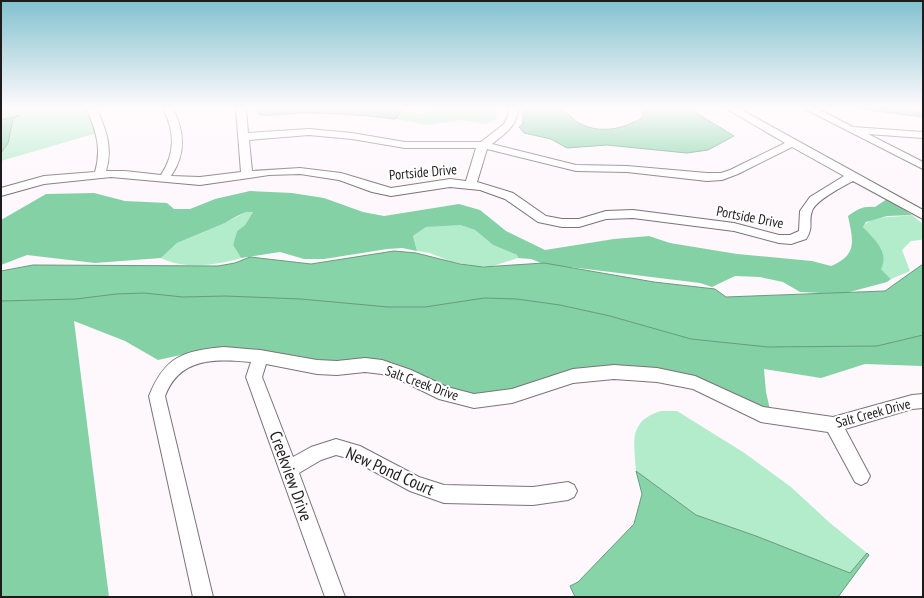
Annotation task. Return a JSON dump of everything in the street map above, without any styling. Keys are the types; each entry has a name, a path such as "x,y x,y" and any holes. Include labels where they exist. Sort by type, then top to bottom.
{"street":[{"path":"100,174 105,160 105,145 102,137"},
{"path":"164,179 172,168 177,155 176,137"},
{"path":"247,175 243,138 252,137"},
{"path":"357,137 405,145 484,145 576,168 628,169 707,177 722,176 734,172 792,142"},
{"path":"471,184 484,145 494,137"},
{"path":"783,137 923,215"},
{"path":"865,137 923,166"},
{"name":"Portside Drive","path":"1,192 44,180 100,174 125,174 182,181 211,181 279,171 319,172 341,176 376,189 391,192 444,184 471,184 500,192 517,200 542,219 562,224 579,223 606,215 633,214 734,227 779,239 791,240 802,236 805,231 806,211 814,200 852,176"},
{"name":"Salt Creek Drive","path":"203,597 157,396 163,380 177,366 196,356 224,353 260,356 317,367 337,368 365,365 382,368 405,375 445,394 474,401 512,396 573,376 614,372 657,375 695,384 761,414 833,425 912,402 923,401"},
{"name":"Creekview Drive","path":"260,356 254,377 335,597"},
{"path":"833,425 861,476"},
{"name":"New Pond Court","path":"289,469 317,453 336,446 354,452 416,485 444,494 533,496 568,491"}],"shaded area":[{"path":"1,137 9,137 8,143 1,153"},
{"path":"9,137 84,137 1,161 1,153 8,143"},
{"path":"542,137 732,137 708,150 687,153 607,145 567,148 551,139"},
{"path":"250,191 292,193 324,198 363,212 384,216 459,204 480,210 506,231 545,250 614,239 649,236 670,243 737,254 812,261 831,266 840,262 850,252 852,239 848,216 861,208 875,207 887,199 912,215 887,216 866,222 863,227 882,251 883,263 881,269 891,279 887,282 842,294 800,292 783,282 760,277 735,276 712,287 700,283 570,267 551,267 531,259 518,258 517,255 493,245 475,230 460,225 426,227 413,236 417,251 402,248 387,249 324,259 304,259 280,252 241,258 233,245 237,231 245,225 253,212 246,212 225,223 177,243 161,258 95,263 27,255 1,265 1,220 46,194 94,193 125,201 167,203 174,209 190,209 215,199"},
{"path":"246,212 253,212 245,225 237,231 233,245 241,258 222,263 190,265 170,262 161,258 177,243 225,223"},
{"path":"912,215 923,224 923,237 921,240 911,241 902,250 910,271 891,279 881,269 873,238 863,227 872,220 878,218"},
{"path":"460,225 475,230 493,245 517,255 518,258 493,266 477,266 452,262 430,253 417,251 413,236 426,227"},
{"path":"394,251 416,253 460,264 483,267 544,263 654,282 715,289 726,297 885,291 923,264 923,335 877,346 768,347 691,339 610,316 560,305 517,299 484,298 425,307 388,307 301,299 225,296 183,297 144,293 116,294 76,299 1,301 1,271 33,265 218,266 235,263 250,257 311,264"},
{"path":"93,292 458,293 923,325 923,366 865,364 821,378 764,369 766,392 770,410 657,370 475,396 448,389 409,371 325,363 266,351 217,347 158,360 125,341 74,321 109,597 1,597 1,296"},
{"path":"661,411 677,411 743,452 791,487 830,523 867,553 850,574 756,536 696,515 636,471 634,451 635,434 643,421 650,415"},
{"path":"636,471 696,515 756,536 850,573 867,553 869,555 838,597 575,597 570,586 578,582 634,524 642,494"}]}
